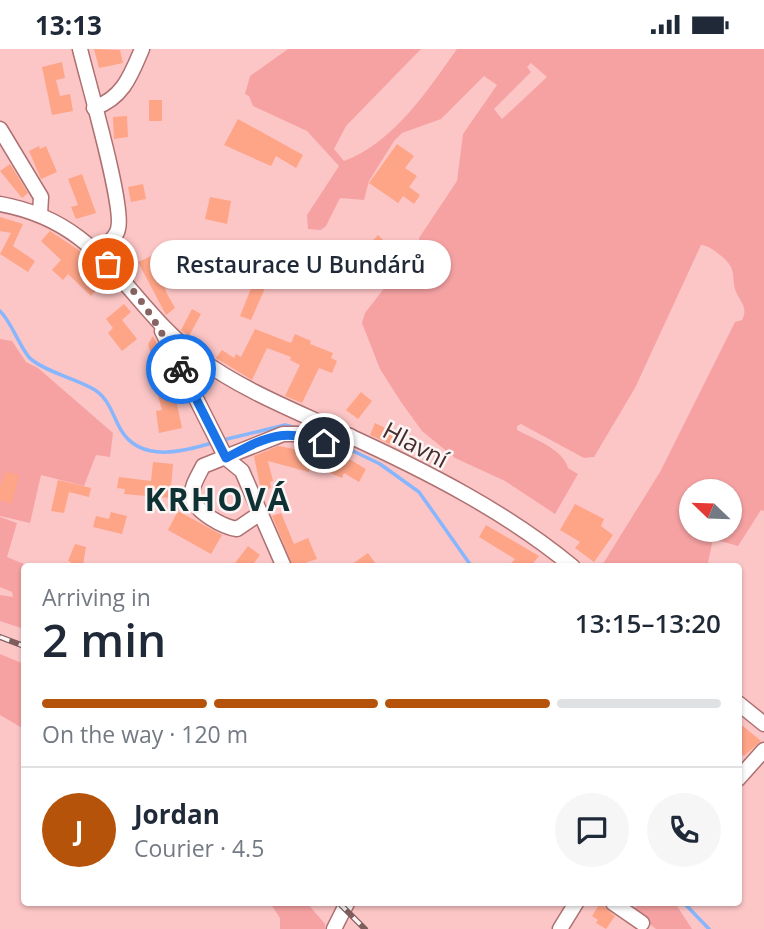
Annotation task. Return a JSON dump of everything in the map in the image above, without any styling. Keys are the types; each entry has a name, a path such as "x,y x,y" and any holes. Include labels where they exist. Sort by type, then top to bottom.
{"street":[{"path":"80,49 119,223 116,234 96,253"},
{"path":"94,108 106,104 120,93 142,49"},
{"path":"0,129 41,197 40,214"},
{"name":"Hlavní","path":"0,204 40,214 62,225 129,284 158,324 200,359 233,381 347,443 410,464 547,545 568,563"},
{"path":"158,324 221,448 242,471 282,563"},
{"path":"259,514 237,529 230,528 198,508 192,499 192,488 203,466 221,448 284,433 347,443"},
{"path":"742,706 764,725"},
{"path":"742,775 764,750"},
{"path":"334,929 346,906"},
{"path":"560,929 574,906"},
{"path":"617,906 642,923"}],"shaded area":[{"path":"288,49 421,49 346,126 334,149 344,161 362,153 394,128 421,98 457,49 764,49 764,511 761,510 742,540 742,479 679,479 679,543 712,543 708,563 603,563 660,472 735,322 742,320 744,307 735,289 732,269 726,260 713,249 701,245 635,388 594,457 584,458 521,424 517,426 517,430 554,450 568,468 578,474 555,514 505,481 455,458 422,431 380,369 362,323 365,313 396,273 409,280 416,270 420,255 419,238 457,181 463,134 497,85 484,76 441,119 402,133 369,181 364,200 340,198 326,226 321,230 308,229 307,215 339,166 307,131 253,106 249,96 245,94 250,76","holes":["531,63 547,77 502,119 494,109 531,72 527,67"]},
{"path":"0,339 12,341 26,362 38,368 113,433 110,457 96,455 84,486 41,475 30,523 0,516"},
{"path":"0,517 17,523 7,557 21,563 21,628 0,621 0,595 13,597 12,592 0,587"},
{"path":"0,654 21,663 21,727 0,715"},
{"path":"272,906 310,906 325,924 325,929 280,929 280,918"},
{"path":"637,906 677,906 692,929 656,929 631,910"}],"building":[{"path":"94,49 120,50 123,63 99,68"},
{"path":"62,62 65,78 56,80 60,96 70,94 73,111 52,115 42,67"},
{"path":"149,100 162,100 162,121 149,121"},
{"path":"127,116 128,137 114,139 113,117"},
{"path":"238,119 303,155 296,168 276,156 271,166 224,145"},
{"path":"397,144 414,156 405,168 417,176 409,187 420,195 414,204 403,196 398,203 369,183"},
{"path":"39,146 40,149 46,146 57,172 41,179 29,151"},
{"path":"10,164 28,193 22,198 0,171"},
{"path":"82,174 96,213 76,219 71,207 78,205 68,179"},
{"path":"143,184 146,199 131,202 128,187"},
{"path":"210,197 231,201 227,224 205,219"},
{"path":"0,217 23,224 13,246 35,261 28,272 0,254 11,233 0,231"},
{"path":"50,231 80,251 107,278 91,296 68,274 63,280 52,270 61,260 41,241"},
{"path":"378,235 388,245 376,259 365,249"},
{"path":"236,246 251,250 252,247 267,253 256,272 230,264"},
{"path":"158,253 165,271 162,273 166,292 175,308 166,315 138,262"},
{"path":"258,271 270,277 251,320 240,316"},
{"path":"124,304 131,312 122,320 137,339 122,351 108,333 113,328 106,319"},
{"path":"192,309 201,314 189,336 181,330"},
{"path":"255,329 291,343 295,334 311,341 310,344 333,353 331,358 337,361 332,373 319,368 302,403 285,396 300,365 290,360 291,357 267,348 252,380 216,358 222,350 234,358 236,354 241,357"},
{"path":"153,336 169,367 182,428 159,433 156,411 162,410 155,385 160,384 148,344"},
{"path":"361,392 372,401 358,419 346,410"},
{"path":"375,423 402,436 396,447 370,435"},
{"path":"278,446 349,459 366,469 359,482 344,473 342,478 321,469 310,467 309,472 268,461 273,481 270,482 271,488 261,491 254,456"},
{"path":"153,462 173,464 170,498 124,494 125,489 117,488 119,477 151,481"},
{"path":"6,472 19,475 12,504 0,500 0,487"},
{"path":"58,480 91,488 89,497 69,492 64,513 51,511"},
{"path":"575,504 604,519 601,526 613,535 594,562 575,548 580,542 560,530"},
{"path":"178,511 222,535 211,554 168,530"},
{"path":"111,512 127,516 122,534 93,527 96,516 109,519"},
{"path":"281,513 294,544 308,538 317,559 305,563 291,563 272,516"},
{"path":"486,525 539,556 533,563 512,563 515,559 479,537"},
{"path":"75,544 86,547 83,563 68,561"},
{"path":"248,546 260,555 254,563 235,563"},
{"path":"368,553 375,563 354,563"},
{"path":"742,725 761,741 744,756 742,755"},
{"path":"598,906 603,906 615,916 606,929 596,923 598,920 592,916"}],"waterway":[{"path":"0,311 28,356 39,365 100,394 130,441 152,451 165,452 191,449 215,442"},
{"path":"223,440 285,425 297,428"},
{"path":"349,449 380,464 419,492 469,563"},
{"path":"687,906 709,929"}],"railway":[{"path":"0,637 21,645"},
{"path":"342,906 365,929"}],"way so far":[{"path":"108,264 129,284 158,324 181,369"}],"place":[{"name":"Restaurace U Bundárů","path":"108,264"}],"district":[{"name":"KRHOVÁ","path":"218,498"}],"route":[{"path":"181,369 226,458 269,437 284,433 304,435 324,443"}]}
